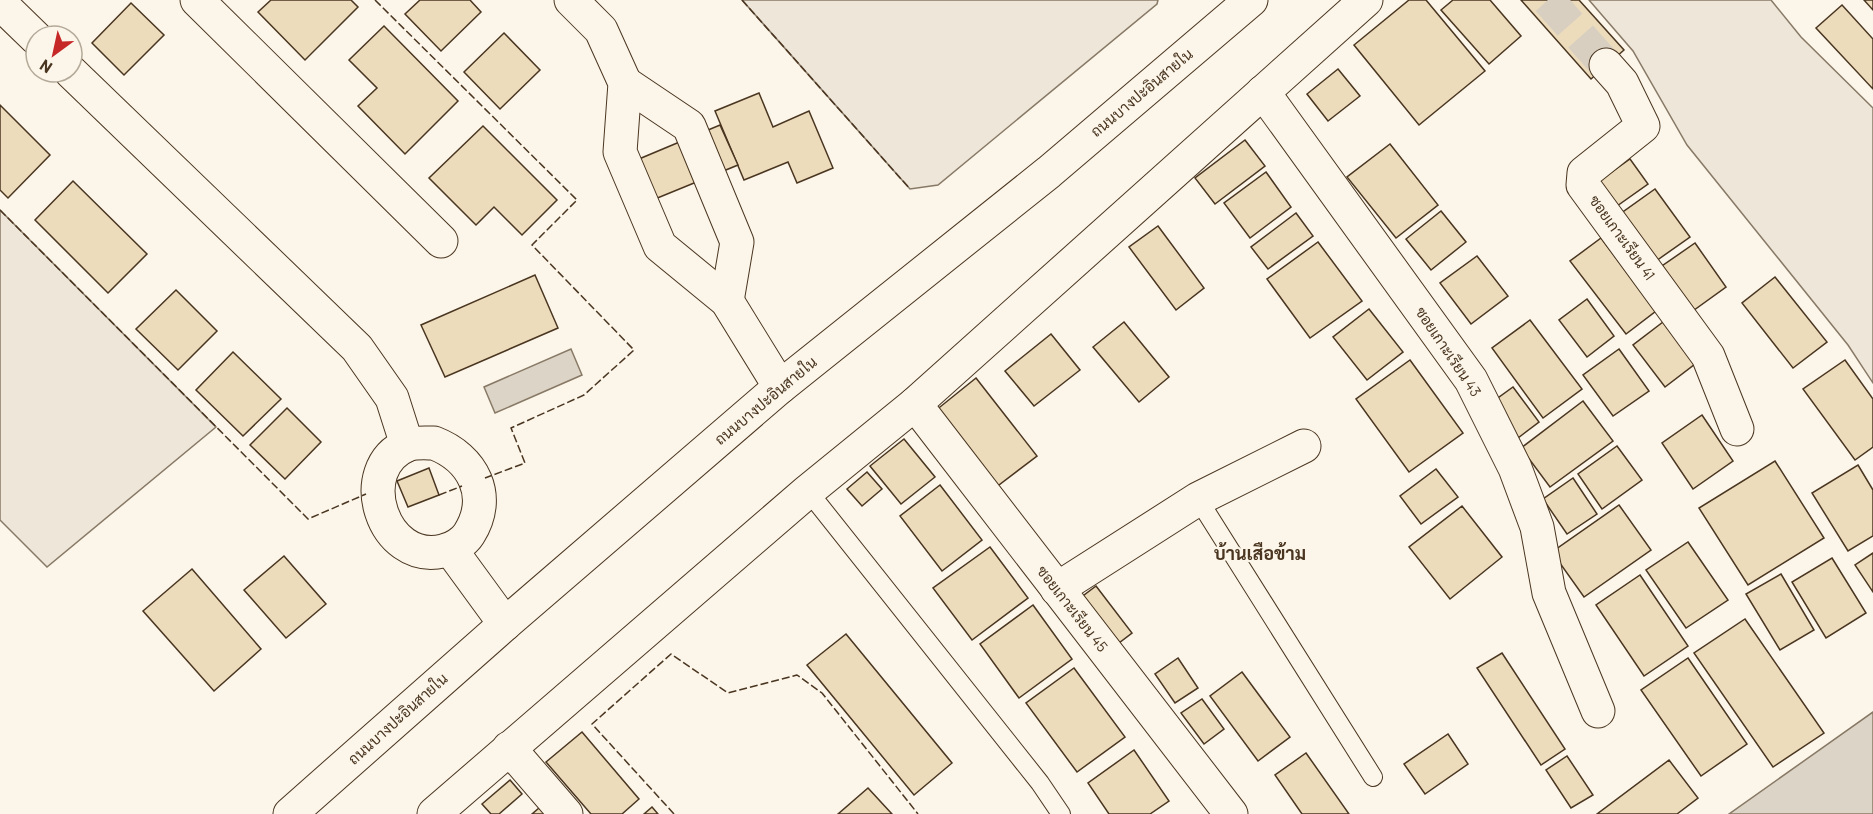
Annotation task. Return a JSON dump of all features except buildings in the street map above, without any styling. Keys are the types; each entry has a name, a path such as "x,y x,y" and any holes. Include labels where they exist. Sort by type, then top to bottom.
{"street":[{"path":"197,0 441,241"},
{"path":"571,0 601,30 625,83 620,152 660,246 727,301 780,387"},
{"name":"ถนนบางปะอินสายใน","path":"290,814 505,624 780,387 1049,172 1251,0"},
{"path":"434,814 808,491 915,404 1366,0"},
{"path":"3,4 24,26"},
{"name":"ซอยเกาะเรียน 41","path":"1606,65 1622,83 1643,126 1584,173 1583,185 1708,356 1737,429"},
{"path":"625,83 689,126 737,242 727,301"},
{"path":"83,84 357,348 392,398 407,445"},
{"name":"ซอยเกาะเรียน 43","path":"1263,92 1471,380 1515,468 1537,527 1549,593 1598,711"},
{"name":"ซอยเกาะเรียน 45","path":"915,404 1231,814"},
{"path":"434,443 453,450 468,465 480,498 478,519 468,537 451,550 433,554 416,551 399,543 388,529 378,500 378,482 385,465 395,453 407,445 434,443"},
{"path":"1057,589 1197,500 1304,446"},
{"path":"451,550 505,624"},
{"path":"509,748 566,814"}],"lane":[{"path":"808,491 1040,783 1061,814"},
{"path":"1197,500 1372,777"}],"shaded area":[{"path":"742,0 1158,0 1157,4 938,185 910,189"},
{"path":"1589,0 1771,0 1801,37 1873,108 1873,383 1848,345 1687,145 1633,51"},
{"path":"0,210 216,427 47,567 0,520"},
{"path":"571,349 582,375 495,413 484,387"},
{"path":"1873,712 1873,814 1729,814"}],"tunnel":[{"path":"1548,0 1606,65"}],"fence":[{"path":"375,0 577,200 532,245 634,350 584,395 511,428 525,463 485,478"},
{"path":"742,0 910,189"},
{"path":"0,210 308,519 366,494"},
{"path":"439,495 462,486"},
{"path":"674,814 592,724 671,654 728,693 797,675 822,693 918,814"}],"district":[{"name":"บ้านเสือข้าม","path":"1260,554"}]}
